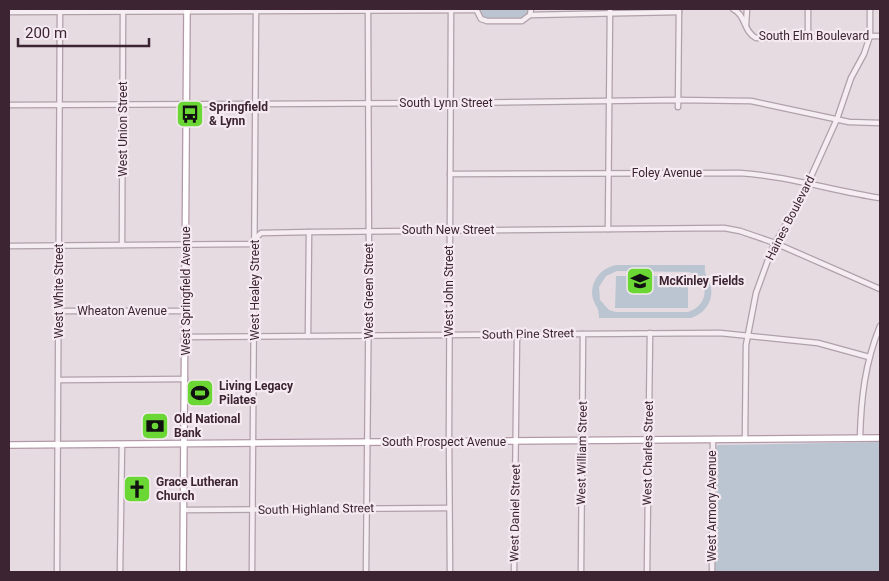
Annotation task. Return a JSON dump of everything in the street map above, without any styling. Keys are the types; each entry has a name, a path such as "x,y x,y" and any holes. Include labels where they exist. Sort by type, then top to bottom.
{"main road":[{"name":"West Springfield Avenue","path":"183,572 187,10"},
{"name":"South Prospect Avenue","path":"9,445 880,438"}],"street":[{"name":"West Green Street","path":"366,572 369,335 368,9"},
{"name":"West John Street","path":"450,572 451,9"},
{"path":"9,12 60,10 123,12 475,9 478,16 484,20 522,20 530,15 679,10 678,107"},
{"path":"530,15 531,9"},
{"name":"South Elm Boulevard","path":"733,9 742,17 749,34 756,38 880,36"},
{"path":"746,29 747,9"},
{"path":"808,9 808,38"},
{"path":"870,9 870,36"},
{"name":"West White Street","path":"57,572 60,10"},
{"name":"West Healey Street","path":"252,572 256,10"},
{"path":"608,229 610,11"},
{"name":"West Union Street","path":"122,245 123,12"},
{"name":"Haines Boulevard","path":"745,439 747,336 756,293 775,243 808,183 837,119 851,78 864,54 870,36"},
{"name":"South Lynn Street","path":"9,105 751,101 849,122 880,123"},
{"name":"Foley Avenue","path":"450,174 740,173 772,175 846,193 880,198"},
{"name":"South New Street","path":"9,246 250,244 261,233 724,228 740,231 775,243 880,289"},
{"path":"308,336 309,232"},
{"name":"Wheaton Avenue","path":"59,311 186,311"},
{"path":"860,438 861,396 869,356 880,326"},
{"name":"West Charles Street","path":"647,572 650,333"},
{"name":"South Pine Street","path":"186,338 720,333 818,343 869,356"},
{"name":"West William Street","path":"581,572 583,334"},
{"name":"West Daniel Street","path":"514,572 517,335"},
{"path":"59,380 185,379"},
{"name":"West Armory Avenue","path":"712,572 713,439"},
{"path":"120,572 122,445"},
{"name":"South Highland Street","path":"184,510 449,508"}],"shaded area":[{"path":"479,9 530,9 524,17 504,20 482,18"},
{"path":"616,265 705,265 705,273 711,290 710,300 701,313 691,318 599,318 592,293 594,282 605,269","holes":["617,271 689,272 701,280 705,292 700,304 688,312 616,312 609,310 600,300 599,287 606,276"]},
{"path":"616,276 688,276 688,308 615,308"},
{"path":"880,442 880,572 714,572 715,449 718,445"}],"place":[{"name":"Springfield & Lynn","path":"190,114"},
{"name":"McKinley Fields","path":"640,281"},
{"name":"Living Legacy Pilates","path":"200,393"},
{"name":"Old National Bank","path":"155,426"},
{"name":"Grace Lutheran Church","path":"137,489"}]}
